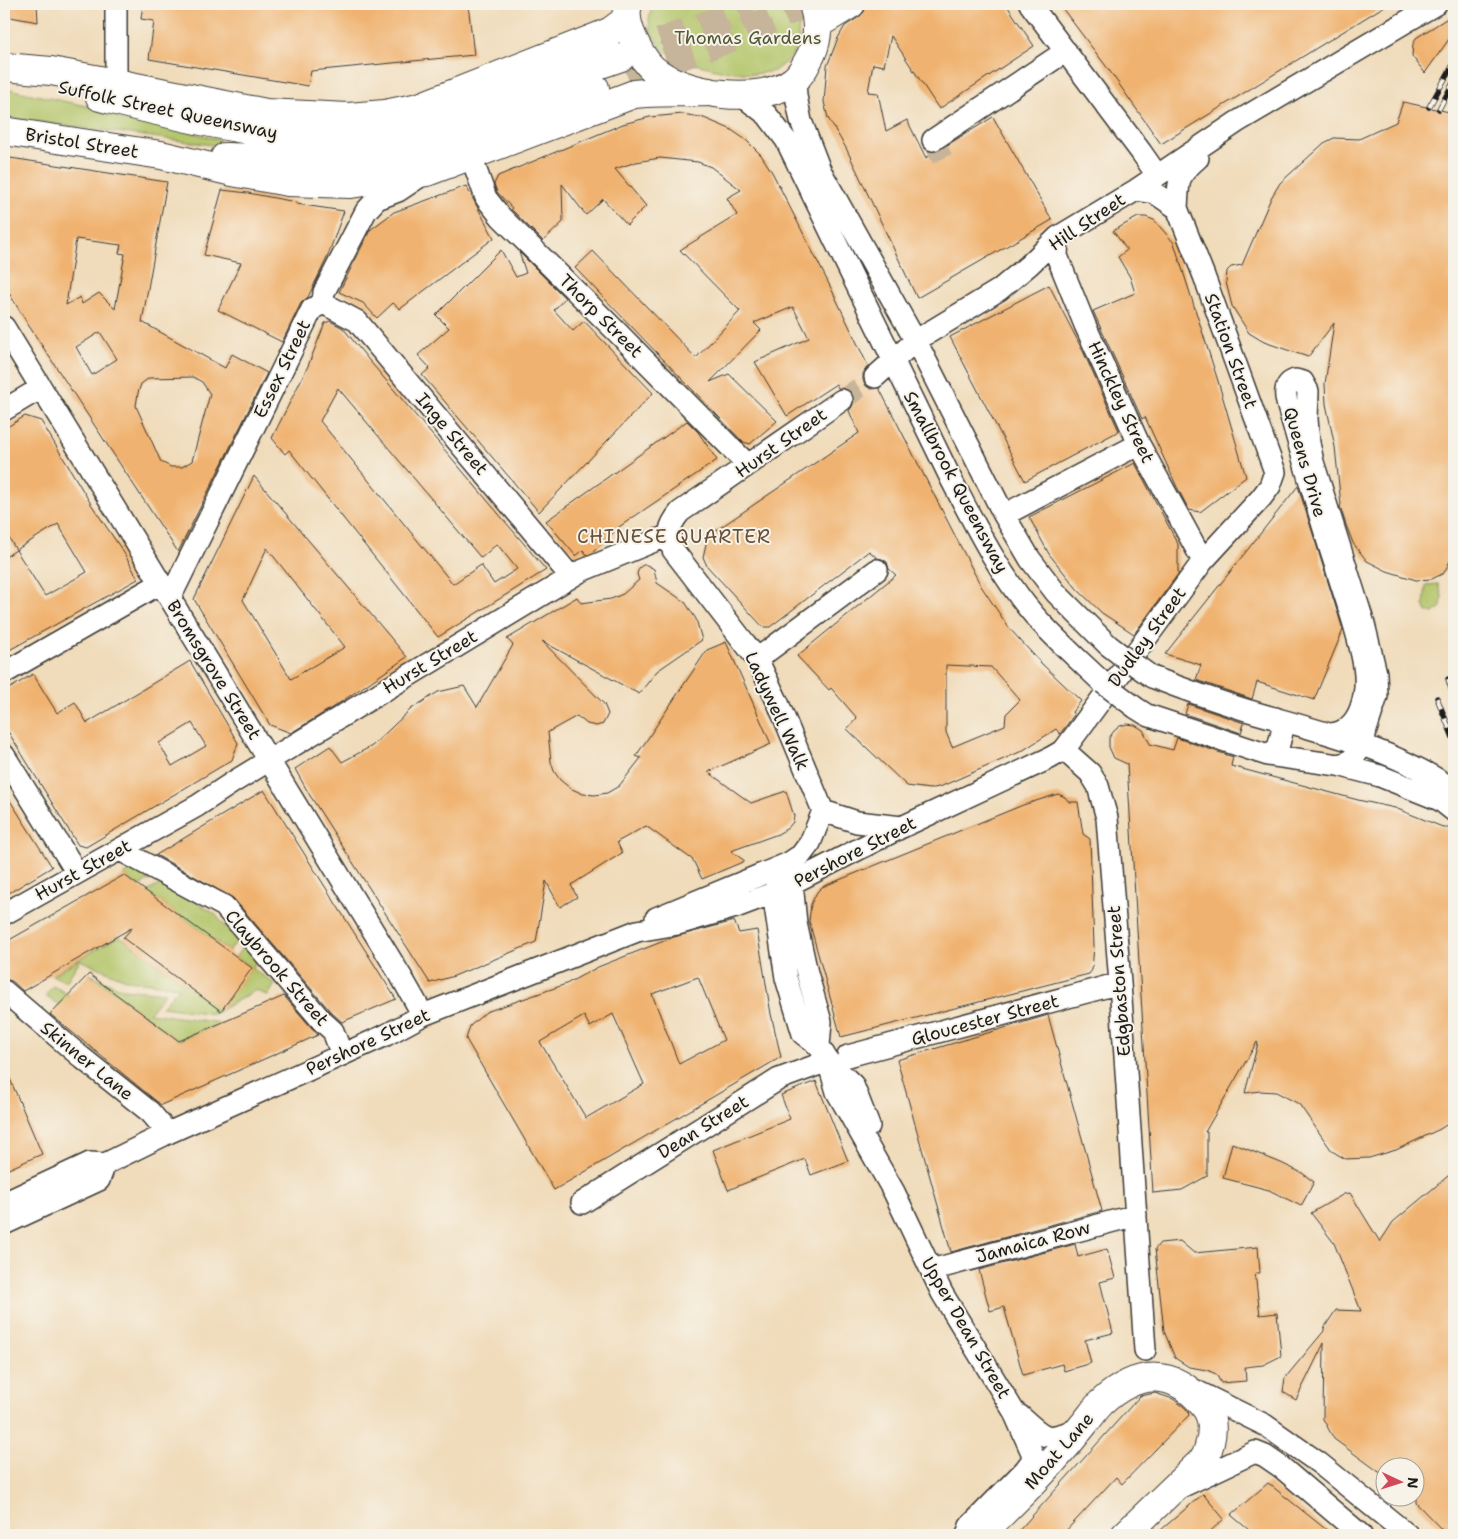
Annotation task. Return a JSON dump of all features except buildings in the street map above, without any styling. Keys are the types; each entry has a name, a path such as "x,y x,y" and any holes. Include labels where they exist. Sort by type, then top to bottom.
{"main road":[{"path":"161,155 232,172 288,182 350,184 427,172 634,94 656,91 708,92 742,96 764,94 779,89 795,80 815,47 816,14 851,4"},
{"path":"4,67 51,71 266,113 348,117 386,114 419,107 606,33 627,11 637,44 646,61 661,75 708,92"},
{"name":"Suffolk Street Queensway","path":"4,73 165,113 252,131 298,136 343,137 383,134 415,128 624,67 414,155 386,160 161,155"},
{"name":"Bristol Street","path":"4,131 161,155"},
{"name":"Moat Lane","path":"980,1535 1041,1475 1100,1403 1124,1386 1147,1378 1163,1377 1185,1386"},
{"path":"1125,1535 1205,1458 1212,1442 1210,1417 1207,1409 1185,1386"}],"street":[{"path":"116,4 116,83"},
{"path":"1030,4 1157,176"},
{"name":"Hill Street","path":"894,361 915,341 999,290 1058,237 1136,190 1237,122 1413,10 1436,4"},
{"path":"933,140 1066,51"},
{"name":"Smallbrook Queensway","path":"795,80 796,96 802,121 820,170 915,341 1004,515 1030,559 1056,593 1108,644 1152,677 1222,702 1364,745 1388,755 1454,790"},
{"name":"Smallbrook Queensway","path":"742,96 767,115 786,140 972,520 1006,578 1034,615 1103,683 1147,715 1268,754 1338,765 1394,781 1440,800 1454,811"},
{"name":"Hill Street","path":"1177,208 1179,178 1184,170 1237,122"},
{"name":"Thorp Street","path":"470,156 486,198 501,217 748,465"},
{"name":"Essex Street","path":"165,591 290,357 312,309 323,303 324,292 366,211 377,199 398,191 427,172"},
{"path":"1136,190 1154,194 1177,208"},
{"name":"Station Street","path":"1177,208 1204,276 1274,472 1270,486 1234,527"},
{"name":"Hinckley Street","path":"1058,237 1057,256 1085,325 1139,444 1202,561"},
{"name":"Inge Street","path":"323,303 357,321 571,577"},
{"name":"Bromsgrove Street","path":"4,327 423,1015"},
{"path":"875,377 894,361"},
{"name":"Queens Drive","path":"1331,734 1346,730 1353,723 1360,710 1364,686 1364,667 1285,392 1288,384 1295,380 1303,382 1307,387 1309,443 1313,462 1364,624 1376,673 1377,696 1366,730 1364,745"},
{"path":"4,410 41,388"},
{"name":"Hurst Street","path":"4,914 197,806 269,760 582,570 669,535 671,523 680,512 842,400"},
{"path":"1004,515 1139,444"},
{"name":"Dudley Street","path":"1064,750 1202,561 1234,527"},
{"name":"Ladywell Walk","path":"669,535 673,550 757,659 778,703 823,811"},
{"path":"757,659 877,570"},
{"path":"4,674 165,591"},
{"path":"1268,754 1278,748 1283,728 1276,718"},
{"path":"1338,765 1348,762 1364,745"},
{"name":"Pershore Street","path":"4,1203 90,1163 105,1164 168,1133 386,1035 423,1015 637,931 678,924 736,907 773,893 902,826 1064,750"},
{"name":"Edgbaston Street","path":"1064,750 1090,774 1098,786 1107,818 1120,983 1144,1350"},
{"path":"4,755 76,873"},
{"path":"773,893 789,863 801,855 810,843 823,811 857,822 902,826"},
{"name":"Claybrook Street","path":"120,850 224,906 322,1021 333,1031 342,1054"},
{"name":"Pershore Street","path":"637,931 656,918 789,863"},
{"name":"Upper Dean Street","path":"789,863 799,935 807,973 821,1022 823,1054 837,1092 894,1192 942,1293 1013,1410"},
{"name":"Upper Dean Street","path":"773,893 786,978 803,1034 823,1054"},
{"name":"Gloucester Street","path":"848,1056 1120,983"},
{"name":"Skinner Lane","path":"4,991 81,1057 150,1112 168,1133"},
{"name":"Dean Street","path":"582,1203 779,1079 823,1054"},
{"name":"Pershore Street","path":"4,1224 99,1180 105,1164"},
{"name":"Jamaica Row","path":"931,1270 1136,1220"},
{"path":"1185,1386 1265,1425 1319,1463 1408,1535"},
{"path":"1013,1410 1040,1433 1053,1438 1081,1428"},
{"path":"967,1535 970,1526 1031,1462 1033,1455 1013,1410"},
{"path":"1165,1496 1255,1452 1265,1456 1281,1467 1361,1535"}],"green space":[{"name":"Thomas Gardens","path":"652,4 796,4 799,19 798,47 787,61 774,71 754,74 724,71 683,61 663,50 651,33 649,20"},
{"path":"4,88 154,121 219,140 219,146 4,117"},
{"path":"1438,584 1442,596 1441,607 1434,613 1427,612 1424,605 1426,585"},
{"path":"132,869 154,878 139,886 124,875"},
{"path":"164,882 215,914 237,941 229,951 147,892"},
{"path":"119,936 221,1010 214,1014 162,1007 179,987 128,980 80,960 66,982 52,975"},
{"path":"243,947 258,959 252,968 236,956"},
{"path":"252,968 275,984 268,996 256,990 221,1010"},
{"path":"89,974 123,989 165,993 149,1013 221,1023 179,1041"},
{"path":"53,986 69,995 59,1005 45,996"}],"tunnel":[{"path":"621,57 724,18 751,4"},
{"path":"627,76 733,37 804,4"},
{"path":"933,140 945,164"},
{"path":"842,400 875,377"}],"railway":[{"path":"1429,107 1454,63"},
{"path":"1439,109 1454,81"},
{"path":"1448,679 1454,698"},
{"path":"1437,698 1454,740"}],"district":[{"name":"CHINESE QUARTER","path":"674,536"}]}
